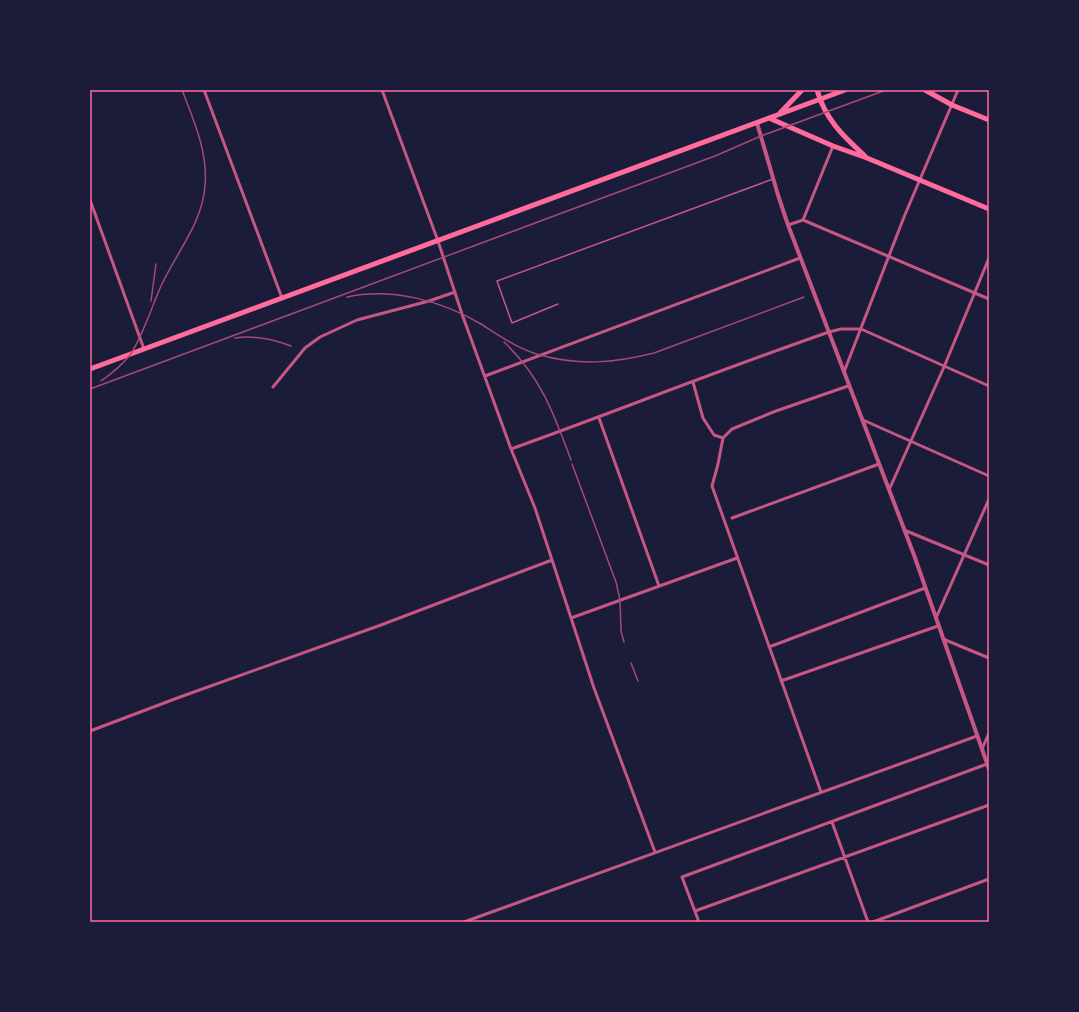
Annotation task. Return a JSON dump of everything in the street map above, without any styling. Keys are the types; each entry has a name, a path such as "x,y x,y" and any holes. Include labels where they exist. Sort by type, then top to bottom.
{"main road":[{"path":"779,114 802,90"},
{"path":"817,90 825,112 837,128 867,158"},
{"path":"90,369 845,90"},
{"path":"925,90 952,105 989,120"},
{"path":"769,118 833,146 867,158 989,209"}],"street":[{"path":"204,90 282,298"},
{"path":"382,90 438,241 511,450 535,508 594,688 655,852"},
{"path":"844,372 888,257 958,90"},
{"path":"699,922 682,877 988,766 904,530 788,225 757,123"},
{"path":"803,220 833,146"},
{"path":"90,200 144,349"},
{"path":"788,225 803,220 989,300"},
{"path":"484,376 800,258"},
{"path":"889,490 944,367 989,258"},
{"path":"273,387 305,348 320,337 357,320 429,301 455,292"},
{"path":"511,450 757,357 841,329 861,330 989,386"},
{"path":"693,382 703,418 714,434 723,438"},
{"path":"821,792 712,486 723,438 732,429 776,411 848,386"},
{"path":"599,418 659,586"},
{"path":"861,420 989,476"},
{"path":"732,518 879,464"},
{"path":"936,618 989,499"},
{"path":"904,530 989,565"},
{"path":"570,618 737,558"},
{"path":"90,731 188,694 381,625 552,560"},
{"path":"769,647 925,588"},
{"path":"781,681 938,626"},
{"path":"943,639 989,658"},
{"path":"982,749 989,733"},
{"path":"464,922 977,736"},
{"path":"695,911 989,804"},
{"path":"832,822 868,922"},
{"path":"873,922 989,879"}],"lane":[{"path":"558,304 512,323 497,281 773,179"}],"railway":[{"path":"101,381 124,362 134,348 143,331 161,286 194,226 203,200 205,173 202,149 182,90"},
{"path":"90,389 715,156 761,136 886,90"},
{"path":"151,301 156,264"},
{"path":"347,297 364,294 381,294 416,298 466,316 509,342 524,349 540,355 569,361 583,362 611,361 654,353 804,297"},
{"path":"235,338 264,338 291,346"},
{"path":"504,342 528,369 545,397 559,427 571,460"},
{"path":"572,464 616,582 620,600 621,631 624,642"},
{"path":"631,663 638,681"}]}
